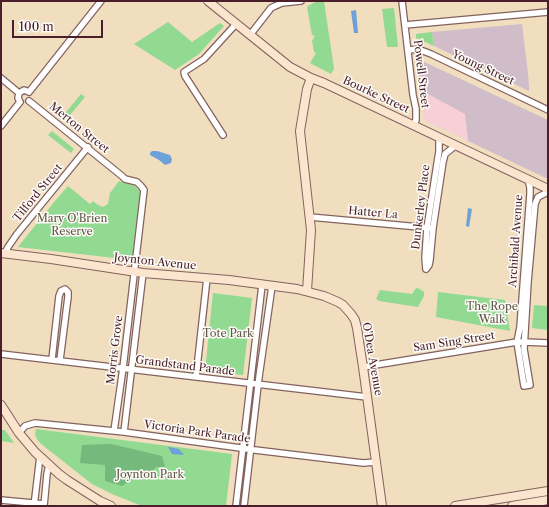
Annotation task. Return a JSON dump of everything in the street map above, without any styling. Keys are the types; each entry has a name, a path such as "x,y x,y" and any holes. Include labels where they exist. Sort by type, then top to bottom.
{"street":[{"path":"29,92 101,1"},
{"name":"Bourke Street","path":"208,1 290,67 414,125 455,146 528,179 548,190"},
{"path":"250,35 271,8 282,3 301,1"},
{"name":"Powell Street","path":"402,1 416,109 416,120 414,125"},
{"path":"405,25 548,12"},
{"path":"223,135 184,76 184,72 190,67 200,63 236,24"},
{"name":"Young Street","path":"408,50 418,49 548,110"},
{"path":"1,78 19,93"},
{"path":"307,291 311,230 300,131 307,89 311,78"},
{"path":"19,93 24,90 29,92"},
{"path":"20,102 24,103 29,101 31,95 29,92"},
{"path":"19,93 18,98 20,102"},
{"name":"Merton Street","path":"29,101 117,172 125,178 137,182 144,190 134,272"},
{"path":"1,126 20,102"},
{"name":"Dunkerley Place","path":"439,138 439,151 430,228 430,260 426,269 425,258 430,228 442,162 445,154 455,146"},
{"name":"Tilford Street","path":"3,253 88,148"},
{"name":"Archibald Avenue","path":"528,179 530,194 526,274 524,349 530,385 524,386 517,342 520,327 526,274 535,204 538,198 548,190"},
{"name":"Hatter La","path":"310,217 430,228"},
{"name":"Joynton Avenue","path":"3,253 51,258 134,272 207,278 307,291"},
{"name":"Morris Grove","path":"114,431 134,272"},
{"name":"Morris Grove","path":"124,432 143,273"},
{"path":"196,377 207,278"},
{"path":"236,506 262,285"},
{"path":"244,506 258,384 272,286"},
{"path":"52,359 59,296 61,291 65,289 68,292 68,297 60,360"},
{"name":"O'Dea Avenue","path":"307,291 332,298 343,305 351,314 357,328 382,506"},
{"name":"Sam Sing Street","path":"363,367 517,342 548,343"},
{"name":"Grandstand Parade","path":"1,354 367,397"},
{"path":"2,408 19,433 40,456 67,480 109,505"},
{"name":"Victoria Park Parade","path":"19,433 25,426 35,423 124,432 251,450 363,462 376,462"},
{"path":"34,505 40,456"},
{"path":"1,500 44,505 47,474 50,465"},
{"path":"455,506 548,491"},
{"path":"512,506 548,501"}],"shaded area":[{"path":"522,24 529,91 434,46 432,32"},
{"path":"418,59 548,120 548,179 468,141 465,114 426,93 421,94"},
{"path":"426,93 466,114 468,141 427,122 424,117 421,94"}],"green space":[{"path":"317,1 324,1 334,69 331,74 310,63 316,53 314,52 312,41 315,36 312,35 307,7"},
{"path":"394,8 398,47 387,47 382,9"},
{"path":"168,22 192,42 220,23 224,26 199,54 175,70 134,44"},
{"path":"432,32 434,46 416,38 416,34"},
{"path":"81,94 85,97 65,121 61,118"},
{"path":"52,131 74,149 71,153 48,135"},
{"name":"Mary O'Brien Reserve","path":"119,181 135,186 140,192 132,260 18,247 68,186 90,204 93,201 103,207 108,204 110,193"},
{"path":"416,288 424,292 424,296 418,307 379,301 376,299 380,290 412,294"},
{"name":"The Rope Walk","path":"438,292 505,300 510,331 436,317"},
{"name":"Tote Park","path":"213,293 252,298 243,375 205,371"},
{"name":"The Rope Walk","path":"534,305 548,306 548,330 532,328"},
{"name":"Joynton Park","path":"36,429 232,454 226,506 142,506 112,494 92,484 45,447 38,441 35,435"},
{"path":"1,430 5,430 14,443 1,441"},
{"path":"111,444 162,456 165,467 156,467 147,477 131,480 122,486 105,481 105,465 80,463 82,445"}],"water":[{"path":"356,10 358,33 354,33 351,11"},
{"path":"152,151 170,155 172,159 171,163 165,165 150,155"},
{"path":"468,208 472,209 469,227 466,226"},
{"path":"168,447 179,449 184,455 172,454"}]}
